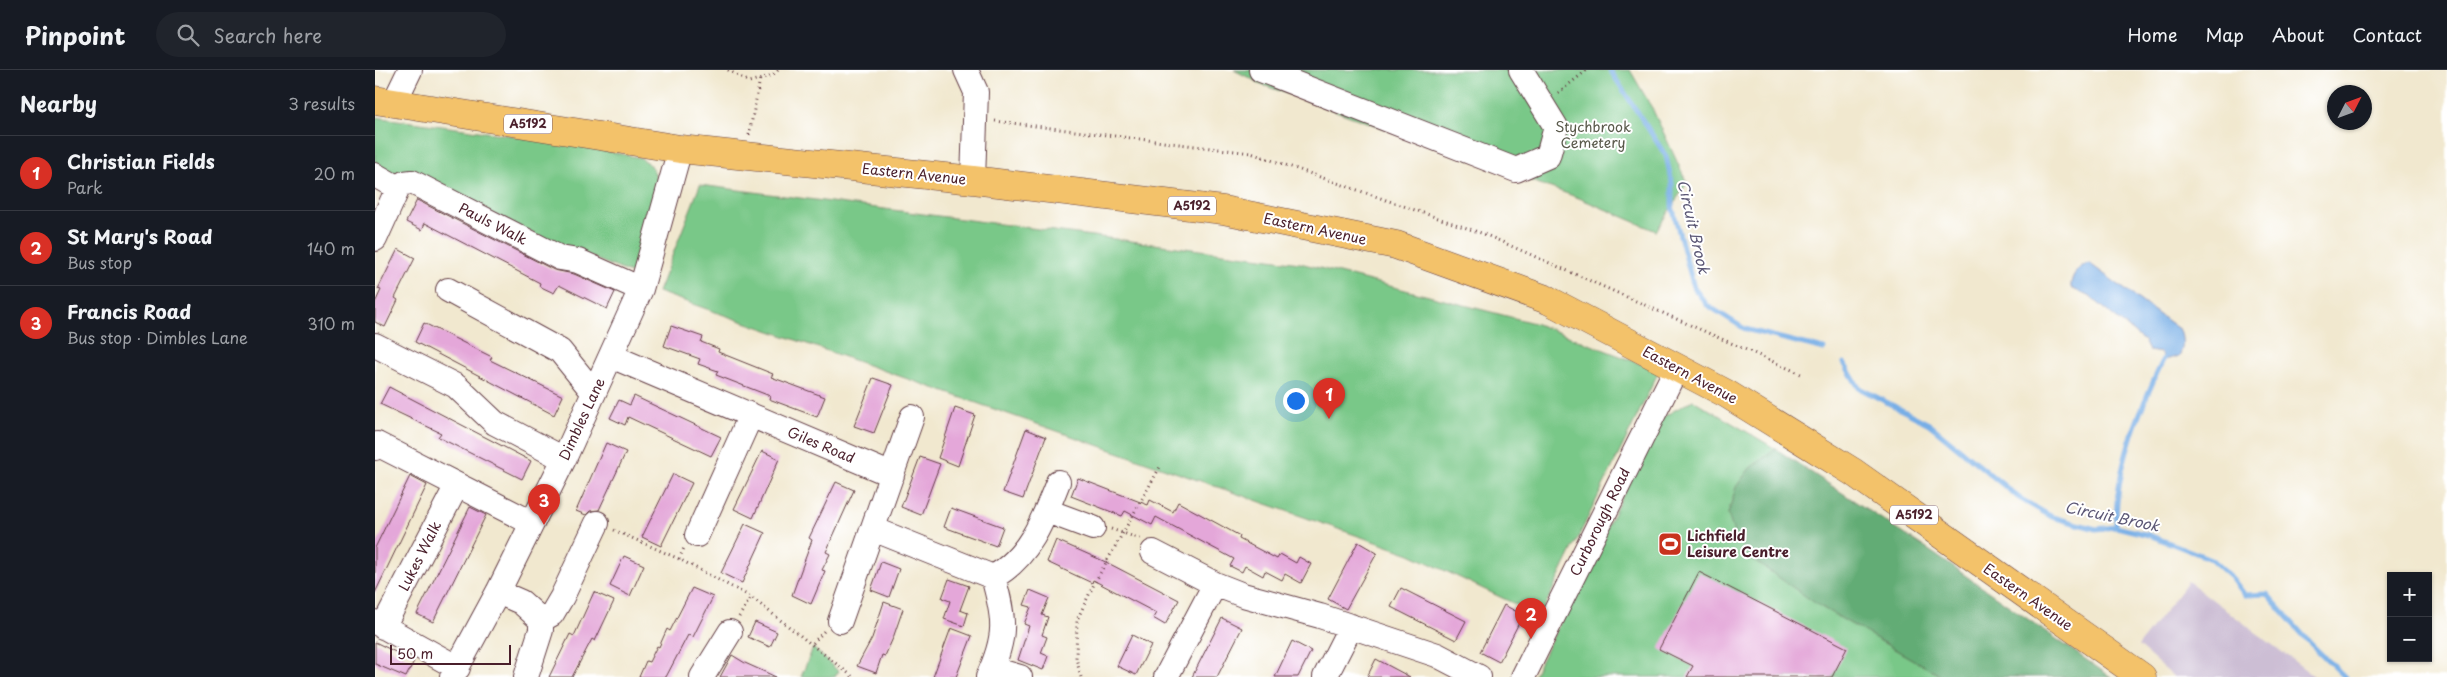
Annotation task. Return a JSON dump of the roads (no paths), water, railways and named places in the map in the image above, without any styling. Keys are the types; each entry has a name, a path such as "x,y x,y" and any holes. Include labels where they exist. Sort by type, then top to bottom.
{"highway":[{"name":"Eastern Avenue","path":"384,101 680,149 973,180 1223,210 1396,245 1547,300 1677,367 1780,426 1853,472 2142,677"}],"street":[{"path":"384,101 410,70"},
{"path":"966,70 976,92 973,180"},
{"path":"1261,70 1516,170 1548,156 1556,127 1521,70"},
{"name":"Dimbles Lane","path":"455,673 498,592 564,458 641,289 680,149"},
{"path":"375,175 398,188 375,239"},
{"name":"Pauls Walk","path":"398,188 404,183 412,182 560,258 578,261 641,289"},
{"path":"448,290 560,351 594,393"},
{"path":"375,345 456,386 495,423 564,458"},
{"name":"Giles Road","path":"611,356 892,475"},
{"name":"Curborough Road","path":"1523,677 1677,367"},
{"path":"707,531 751,415"},
{"path":"849,612 873,529 912,417"},
{"path":"375,448 377,444 532,524"},
{"path":"993,577 1006,570 1021,554 1037,531 1058,482"},
{"name":"Lukes Walk","path":"379,625 457,485"},
{"path":"1047,511 1093,528"},
{"path":"541,620 552,614 594,552 597,523"},
{"path":"873,529 993,577"},
{"path":"1167,553 1215,584 1243,595 1351,626 1437,655 1479,677"},
{"path":"993,577 1001,607 1002,640 990,673 1020,677"},
{"path":"1166,677 1215,584"},
{"path":"498,592 521,602 541,620 541,630 526,677"},
{"path":"379,625 455,673"},
{"path":"1325,677 1351,626"},
{"path":"702,677 730,632"}],"water":[{"path":"2089,263 2180,330 2183,343 2179,356 2165,360 2161,353 2149,351 2144,341 2092,298 2071,288 2075,272"}],"waterway":[{"name":"Circuit Brook","path":"1610,70 1666,156 1672,183 1672,206 1694,288 1707,305 1745,329 1824,349"},
{"path":"2116,527 2120,483 2130,440 2164,358"},
{"name":"Circuit Brook","path":"1844,363 1859,388 1929,424 2019,498 2052,517 2096,529 2116,527 2149,535 2211,559 2232,578 2245,595 2267,594 2310,643 2345,677"}],"place":[{"name":"Christian Fields","path":"1329,419"},
{"name":"Francis Road","path":"544,525"},
{"name":"Lichfield Leisure Centre","path":"1670,544"},
{"name":"St Mary's Road","path":"1531,639"}],"park label":[{"name":"Stychbrook Cemetery","path":"1593,136"}]}
